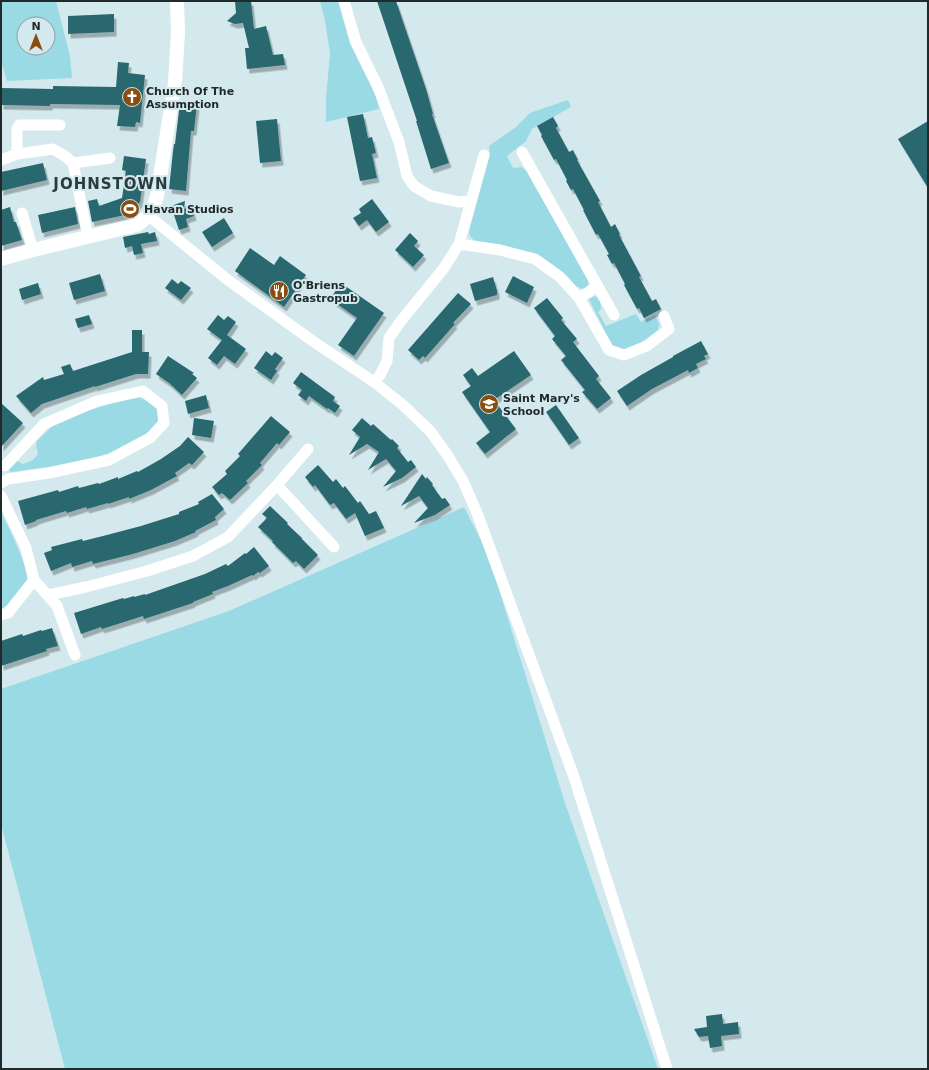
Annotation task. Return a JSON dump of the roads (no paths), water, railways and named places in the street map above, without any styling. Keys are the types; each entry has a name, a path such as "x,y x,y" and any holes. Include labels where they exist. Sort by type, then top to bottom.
{"street":[{"path":"1,259 88,236 137,225 149,216 157,196 175,82 178,32 177,1"},
{"path":"344,1 356,42 378,87 399,142 407,176 414,186 430,196 460,202 471,201"},
{"path":"17,154 17,130 19,125 60,125"},
{"path":"1,160 17,154 53,149 65,156 73,163 88,236"},
{"path":"522,152 614,315"},
{"path":"374,382 380,375 387,361 389,338 444,268 459,244 484,155"},
{"path":"73,163 110,158"},
{"path":"22,212 33,250"},
{"path":"149,216 228,280 314,342 374,382 403,405 430,432 464,481 574,777 667,1069"},
{"path":"459,244 500,250 534,259 560,277 579,298 609,350 624,355 647,346 669,329 664,316"},
{"path":"579,298 598,286"},
{"path":"1,483 8,479 49,473 109,460 150,438 164,423 162,406 144,391 97,401 44,424 5,466"},
{"path":"48,595 147,571 193,556 228,536 277,485 308,449"},
{"path":"277,485 334,548"},
{"path":"1,496 26,548 34,580 57,606 75,656"},
{"path":"1,615 8,613 34,580"}],"place":[{"name":"Church Of The Assumption","path":"132,97"},
{"name":"Havan Studios","path":"130,209"},
{"name":"O'Briens Gastropub","path":"279,291"},
{"name":"Saint Mary's School","path":"489,404"}],"district":[{"name":"JOHNSTOWN","path":"111,184"}]}
